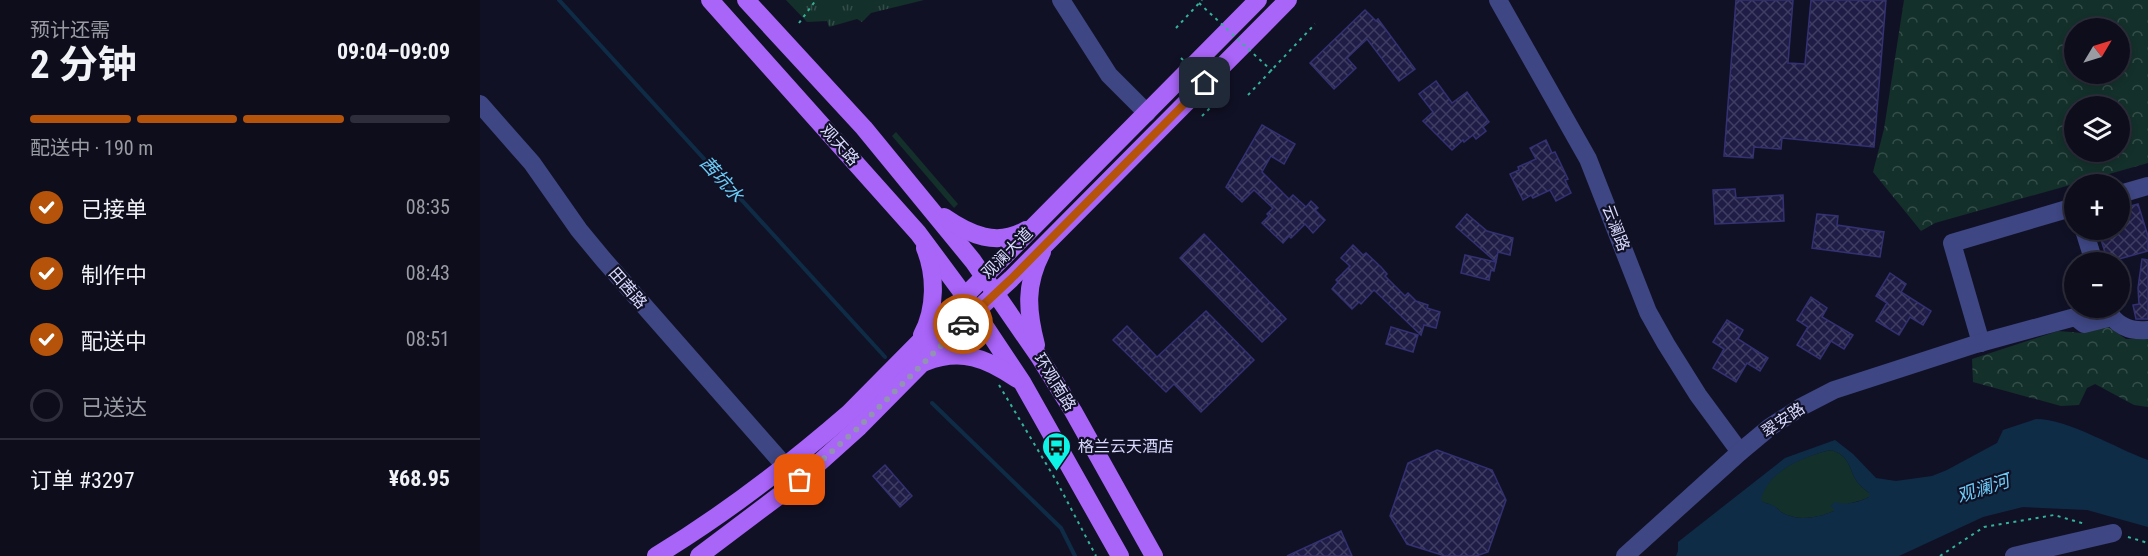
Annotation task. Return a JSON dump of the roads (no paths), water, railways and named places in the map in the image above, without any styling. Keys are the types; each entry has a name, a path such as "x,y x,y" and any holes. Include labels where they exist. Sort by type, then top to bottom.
{"main road":[{"name":"观天路","path":"710,0 918,233 964,295"},
{"name":"观天路","path":"746,0 864,128 984,276"},
{"name":"观澜大道","path":"656,556 728,509 849,413 1258,0"},
{"name":"观澜大道","path":"699,556 800,480 858,428 1047,243 1288,0"},
{"path":"842,148 864,128"},
{"path":"924,200 951,222 988,239 1000,240 1036,225"},
{"path":"916,344 930,317 932,296 927,255 918,233"},
{"path":"1040,358 1028,306 1035,267 1047,243"},
{"name":"环观南路","path":"984,276 1073,411 1154,556"},
{"name":"环观南路","path":"964,295 1022,382 1120,556"},
{"path":"921,364 936,358 962,355 986,361 1022,382"}],"street":[{"path":"1061,0 1109,75 1147,112"},
{"name":"云澜路","path":"1498,0 1588,159 1648,312 1698,395 1740,452"},
{"name":"田茜路","path":"480,104 532,163 579,230 603,259 784,466"},
{"path":"2130,191 2148,186"},
{"path":"1978,344 1952,243 2064,210"},
{"name":"翠安路","path":"1625,556 1740,452 1770,427 1800,407 1834,390 2068,318"},
{"name":"翠安路","path":"2077,318 2084,324 2096,318"},
{"path":"2115,318 2125,327 2133,330 2148,330"},
{"path":"2014,556 2113,533"}],"water":[{"name":"观澜河","path":"2036,419 2049,420 2077,429 2148,460 2148,527 2087,510 2023,507 1983,517 1899,556 1676,556 1678,542 1785,458 1835,440 1853,454 1876,478 1896,481 1932,476 1947,470 1997,443 2003,430","holes":["1831,450 1846,459 1858,483 1869,493 1869,497 1852,503 1835,502 1830,506 1834,511 1807,518 1787,515 1761,500 1771,481 1788,466"]}],"waterway":[{"name":"茜坑水","path":"559,0 885,357"},
{"name":"茜坑水","path":"932,403 1061,528 1075,556"}],"place":[{"name":"格兰云天酒店","path":"1057,472"}]}
